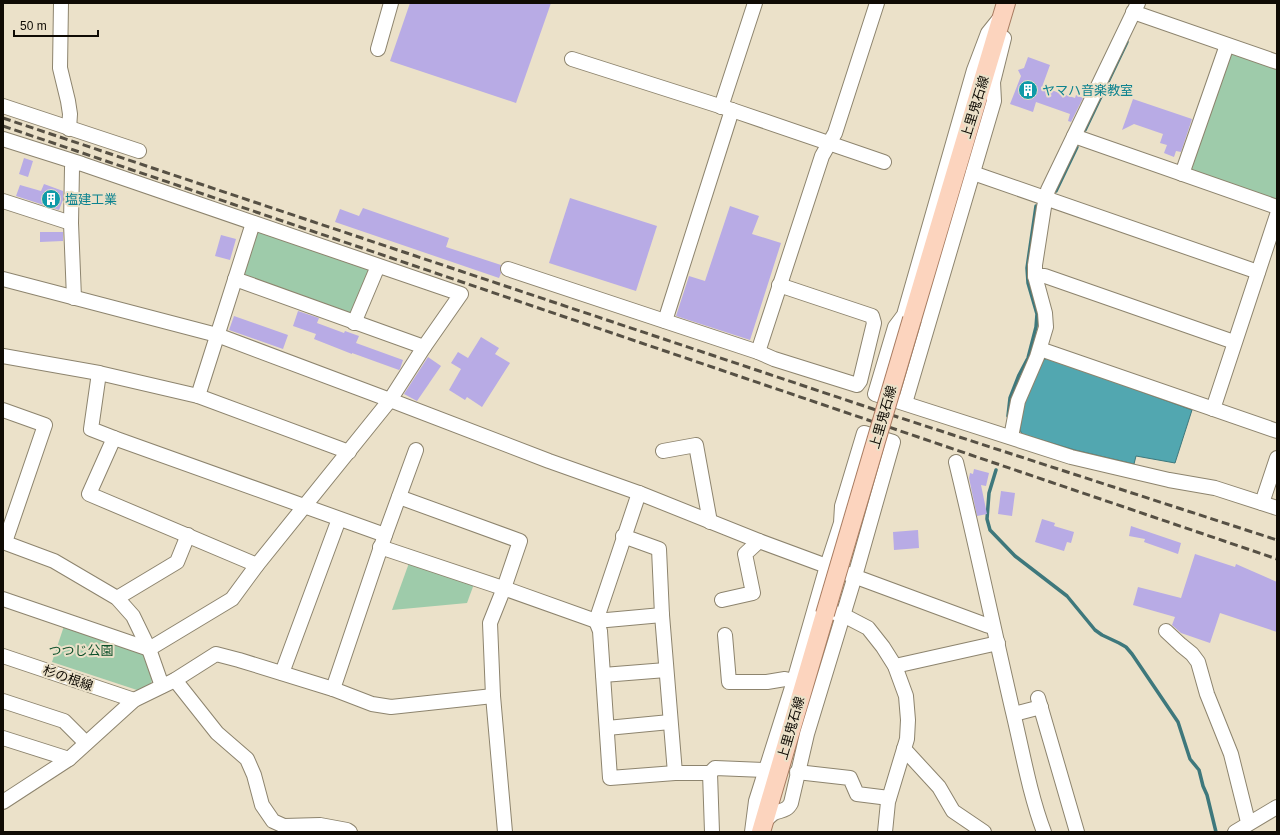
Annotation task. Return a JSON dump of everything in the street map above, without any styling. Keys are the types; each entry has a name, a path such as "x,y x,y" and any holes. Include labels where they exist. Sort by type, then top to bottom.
{"main road":[{"name":"上里鬼石線","path":"759,829 820,610 912,319 1004,9"}],"street":[{"path":"61,3 60,68 68,100 70,129"},
{"path":"378,49 391,3"},
{"path":"665,321 755,3"},
{"path":"758,352 822,156 835,133 877,3"},
{"path":"1011,437 1018,400 1040,349 1046,327 1045,313 1035,276 1035,265 1046,198 1074,136 1136,8 1227,45 1277,62"},
{"path":"905,403 994,101 993,82 1005,33 1004,9"},
{"path":"1004,9 988,33 974,70 904,315 895,327 875,394 1071,457 1169,480 1215,488 1277,508"},
{"path":"1182,174 1227,45"},
{"path":"572,59 884,162"},
{"path":"3,106 139,151"},
{"path":"1074,136 1277,207"},
{"path":"3,139 82,164 461,294 424,347 390,400 257,565 232,599 149,648 3,599"},
{"path":"73,162 71,223 74,298"},
{"path":"972,172 1258,272"},
{"path":"3,201 71,223"},
{"path":"1213,409 1277,215"},
{"path":"198,396 253,223"},
{"path":"354,323 378,266"},
{"path":"508,270 758,352 774,359 857,385 860,381 874,323 872,316 779,285"},
{"path":"1035,276 1046,276 1234,342"},
{"path":"3,279 217,335 548,461 639,493 759,542 993,627"},
{"path":"235,279 424,347"},
{"path":"1040,349 1277,431"},
{"path":"3,356 99,373 198,396 348,452"},
{"path":"99,373 91,429 305,506 339,519 383,541 504,588 596,621 662,615"},
{"path":"3,410 45,425 4,542 54,560 117,598 133,616 149,648 162,686"},
{"path":"864,433 893,442 855,576 807,734 791,803 785,810 774,814 759,829 756,801 794,682 820,610 827,566 841,524 842,506 864,433"},
{"path":"114,438 89,494 257,565"},
{"path":"663,451 696,445 710,522"},
{"path":"333,689 383,541 416,450"},
{"path":"956,462 1033,798 1044,832"},
{"path":"1262,503 1276,462"},
{"path":"639,493 623,536 596,621 600,631 610,778 675,773 710,773 715,768 765,770"},
{"path":"399,497 520,541 490,624 493,696 505,832"},
{"path":"282,673 339,519"},
{"path":"117,598 177,562 188,535"},
{"path":"623,536 659,549 662,615 675,773"},
{"path":"722,600 753,593 745,554 759,542"},
{"path":"820,610 843,615 868,628 883,647 895,666 906,696 908,720 907,739 889,798 885,832"},
{"path":"1166,631 1192,654 1198,662 1207,694 1231,754 1249,823"},
{"path":"725,634 729,682 767,682 785,679 794,682"},
{"path":"895,666 998,643"},
{"path":"3,802 69,758 134,700 175,680 216,654 333,689 372,704 391,707 493,696"},
{"name":"杉の根線","path":"3,656 134,700"},
{"path":"603,675 666,670"},
{"path":"175,680 217,733 247,759 254,776 262,805 273,821 284,826 308,829 320,825 350,832"},
{"path":"3,701 64,721 86,743"},
{"path":"1014,714 1040,702 1077,832"},
{"path":"607,728 670,722"},
{"path":"3,738 69,758"},
{"path":"904,749 939,787 953,810 984,832"},
{"path":"797,772 850,778 857,794 889,798"},
{"path":"710,773 712,832"},
{"path":"1235,832 1277,807"}],"green space":[{"path":"1234,52 1277,68 1277,202 1192,172 1190,167 1229,55"},
{"path":"261,231 368,266 371,273 355,314 349,316 246,276 242,270 254,233"},
{"path":"409,563 474,584 467,603 392,610"},
{"name":"つつじ公園","path":"65,623 144,654 152,680 151,684 140,691 52,662"}],"water":[{"path":"1048,358 1192,410 1175,463 1136,456 1134,464 1075,450 1022,434 1020,430 1024,402 1043,360"}],"building":[{"path":"410,3 551,3 516,103 390,61"},
{"name":"ヤマハ音楽教室","path":"1028,57 1050,65 1042,87 1075,98 1076,95 1083,98 1071,122 1068,121 1070,114 1036,102 1033,112 1010,104 1021,76 1018,70 1024,68"},
{"path":"1133,99 1192,119 1181,152 1176,151 1174,157 1164,153 1167,145 1160,143 1163,134 1134,124 1122,130"},
{"path":"24,158 33,161 28,177 19,174"},
{"name":"塩建工業","path":"44,184 63,191 63,200 59,210 16,196 20,185 41,191"},
{"path":"570,198 657,226 636,291 549,263"},
{"path":"730,206 759,216 752,234 781,243 750,340 676,316 689,276 705,281"},
{"path":"363,208 449,238 446,247 501,265 501,273 499,278 335,222 340,209 359,216"},
{"path":"40,232 63,232 63,241 40,242"},
{"path":"221,235 236,239 230,260 215,256"},
{"path":"298,311 319,318 317,323 344,333 345,331 359,336 356,343 403,360 400,369 399,370 352,354 314,339 316,334 293,326"},
{"path":"234,316 288,335 283,349 229,330"},
{"path":"481,337 499,348 495,354 510,363 482,407 467,397 465,400 449,390 461,369 451,363 458,352 468,358"},
{"path":"428,357 441,366 417,401 404,394"},
{"path":"974,469 989,473 986,486 981,485 987,514 977,516 969,478 970,473 973,474"},
{"path":"1001,491 1015,493 1012,516 998,514"},
{"path":"1042,519 1055,523 1054,526 1074,532 1071,543 1067,542 1064,551 1035,542"},
{"path":"1131,526 1181,543 1178,554 1144,542 1145,539 1129,536"},
{"path":"918,530 919,548 894,550 893,532"},
{"path":"1195,554 1235,567 1236,564 1277,582 1277,632 1220,613 1210,643 1181,633 1172,625 1175,617 1133,605 1138,587 1181,598"}],"waterway":[{"path":"1085,130 1127,42"},
{"path":"1056,191 1077,147"},
{"path":"1008,416 1010,398 1019,375 1028,358 1036,327 1037,314 1028,283 1027,268 1036,206"},
{"path":"996,470 989,493 987,519 990,530 1015,556 1067,596 1095,630 1126,647 1132,654 1178,722 1190,759 1199,770 1216,832"}],"railway":[{"path":"3,118 873,409 1277,540"},
{"path":"3,126 1277,559"}],"place":[{"name":"ヤマハ音楽教室","path":"1028,90"},
{"name":"塩建工業","path":"51,199"}]}
